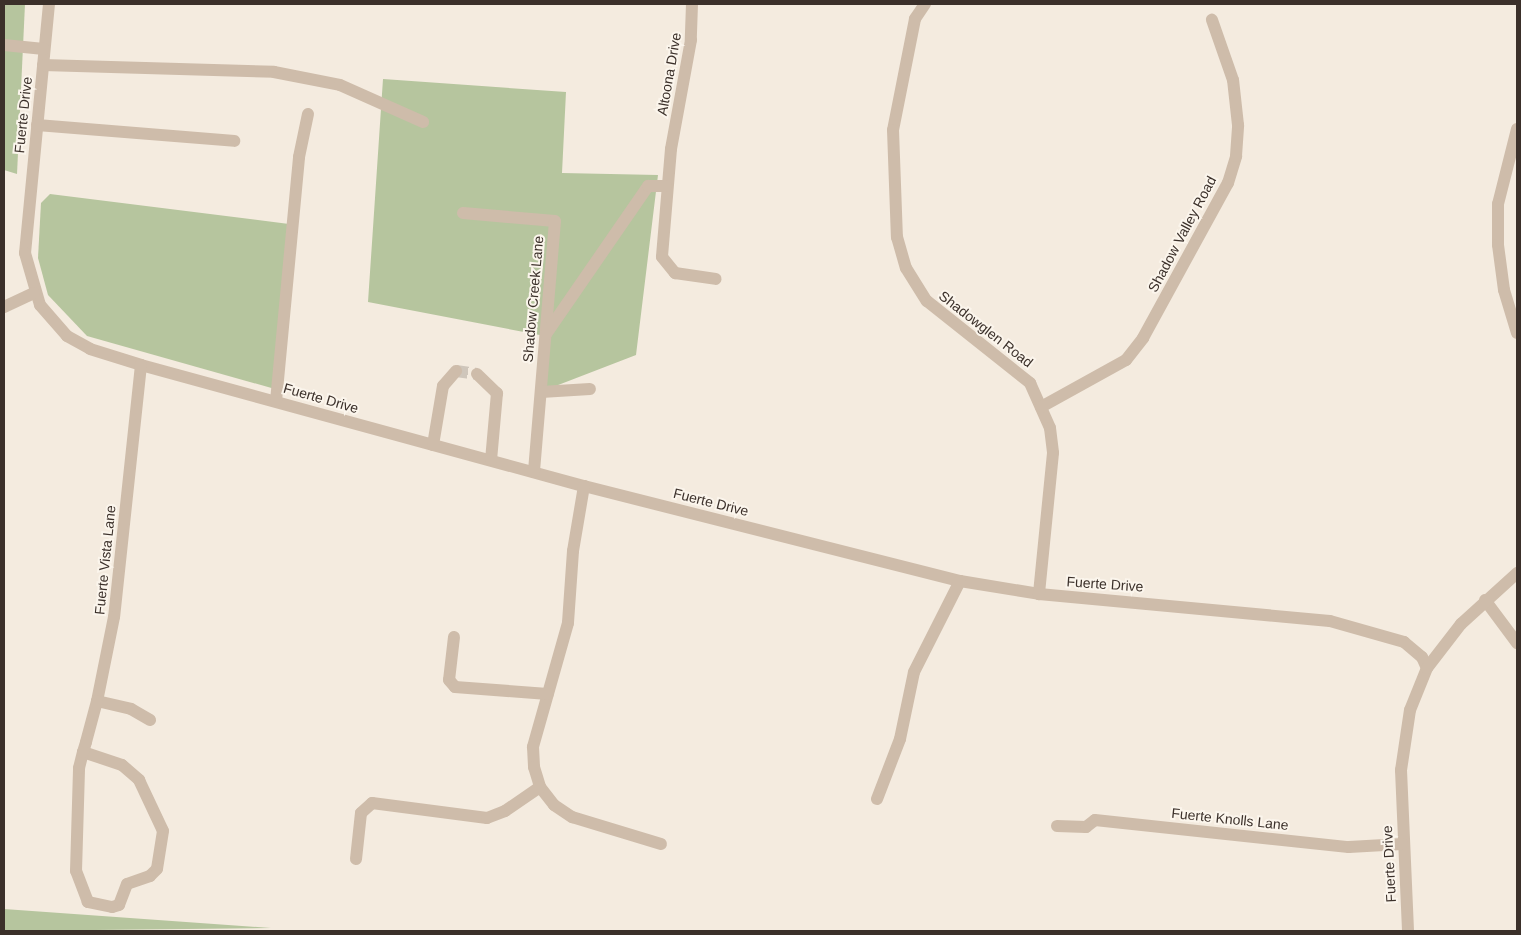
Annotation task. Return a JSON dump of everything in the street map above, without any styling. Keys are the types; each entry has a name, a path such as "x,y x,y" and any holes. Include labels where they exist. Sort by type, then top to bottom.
{"street":[{"name":"Fuerte Drive","path":"49,4 25,253 34,293 67,336 90,349 141,365 584,486 960,581 1039,594 1352,624 1404,642 1422,657 1427,668 1405,732 1402,844 1408,931"},
{"name":"Altoona Drive","path":"692,4 691,40 671,149 662,223 665,264 675,273 716,279"},
{"name":"Shadowglen Road","path":"925,4 915,19 893,130 900,248 912,280 927,301 1013,367 1030,383 1042,407 1053,453 1039,594"},
{"name":"Shadow Valley Road","path":"1042,407 1126,360 1143,338 1228,183 1236,156 1238,125 1233,80 1212,20"},
{"path":"4,45 44,49"},
{"path":"43,65 274,72 340,85 423,122"},
{"path":"276,401 299,157 308,114"},
{"path":"37,125 234,141"},
{"path":"1517,129 1498,204 1498,245 1517,333"},
{"path":"545,336 648,186 666,186"},
{"name":"Shadow Creek Lane","path":"463,213 555,221 534,472"},
{"path":"4,307 34,293"},
{"name":"Fuerte Vista Lane","path":"83,752 122,765 139,780 163,831 157,869 150,876 127,884 119,905 112,907 88,902 76,871 83,752 97,701 114,617 141,365"},
{"path":"433,445 443,386 456,372"},
{"path":"477,374 498,393 490,460"},
{"path":"540,392 590,388"},
{"path":"584,486 573,551 568,623 534,747 540,787 554,805 572,817 661,844"},
{"path":"1427,668 1486,600 1517,573"},
{"path":"877,799 900,739 914,672 960,581"},
{"path":"1486,600 1517,643"},
{"path":"454,637 449,680 455,687 548,694"},
{"path":"97,701 131,709 150,720"},
{"path":"356,859 361,813 372,803 487,818 505,812 540,787"},
{"name":"Fuerte Knolls Lane","path":"1057,826 1086,828 1094,820 1349,847 1402,844"}],"green space":[{"path":"4,4 25,4 17,174 4,170"},
{"path":"383,79 566,92 562,173 658,175 636,355 540,392 545,336 368,302"},
{"path":"50,194 289,224 275,389 87,336 48,295 38,258 41,203"},
{"path":"4,909 271,928 4,931"}],"tunnel":[{"path":"456,371 477,374"}]}
